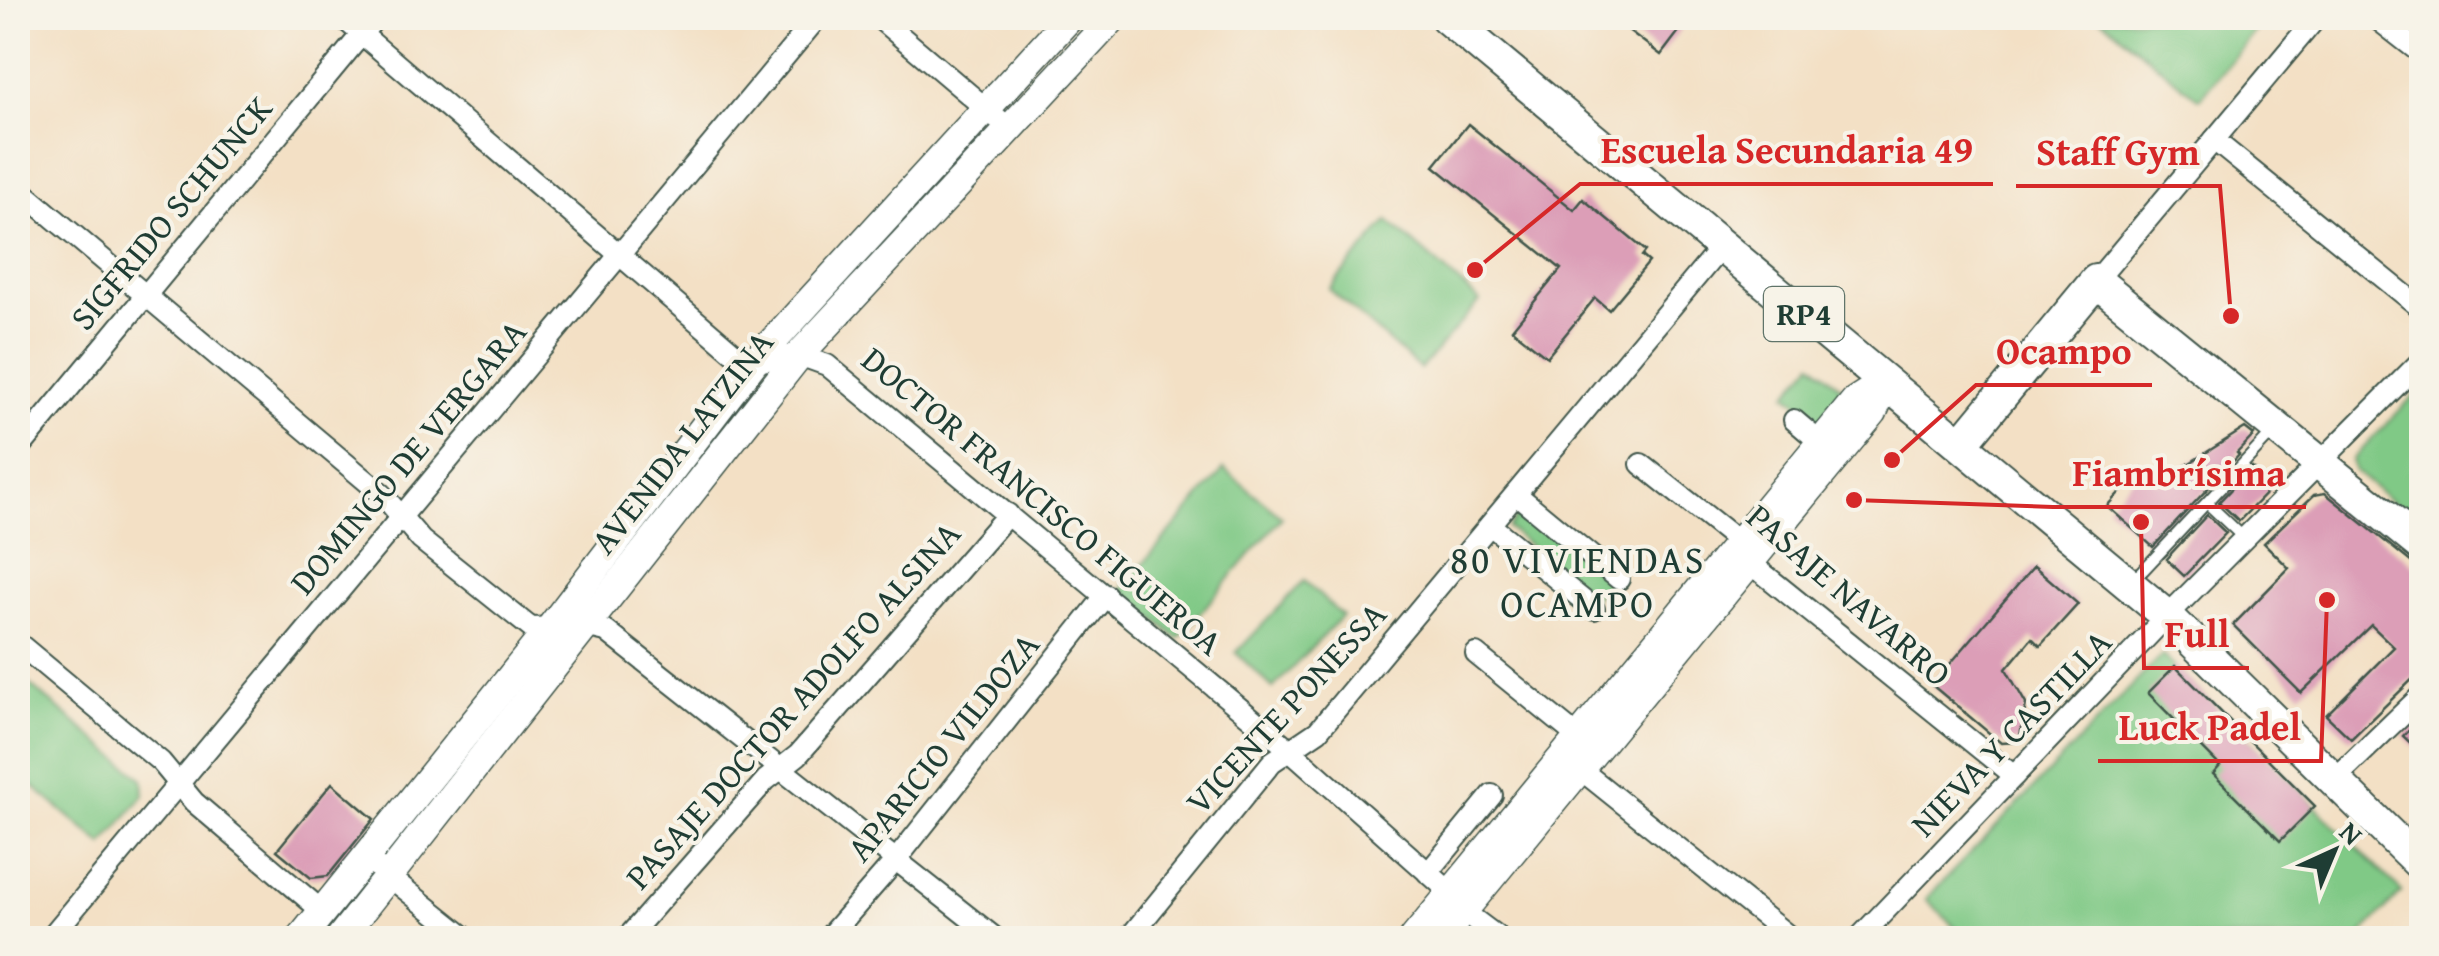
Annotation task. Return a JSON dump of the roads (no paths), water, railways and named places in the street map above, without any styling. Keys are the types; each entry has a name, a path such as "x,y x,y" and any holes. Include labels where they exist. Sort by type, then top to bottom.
{"main road":[{"name":"RP4","path":"1447,18 2167,616 2422,866"},
{"path":"1962,443 2096,280 2422,546"}],"street":[{"path":"342,18 368,25 732,352 754,362 798,355"},
{"name":"DOMINGO DE VERGARA","path":"50,938 817,18"},
{"path":"879,18 1010,129"},
{"name":"AVENIDA LATZINA","path":"301,938 551,626 754,362 1069,18"},
{"name":"AVENIDA LATZINA","path":"340,938 798,355 1113,18"},
{"path":"2096,280 2316,18"},
{"path":"2376,18 2422,54"},
{"name":"SIGFRIDO SCHUNCK","path":"18,450 368,25"},
{"path":"2214,140 2422,309"},
{"path":"18,188 382,494 421,540 531,628 585,626 606,631 995,938"},
{"name":"VICENTE PONESSA","path":"1129,938 1272,762 1318,730 1722,246"},
{"name":"DOCTOR FRANCISCO FIGUEROA","path":"798,355 827,366 1106,595 1290,750 1499,938"},
{"name":"NIEVA Y CASTILLA","path":"1859,938 2167,616 2422,360"},
{"path":"1414,938 1457,902 1580,769 1744,552 1821,442 1856,402 1886,382"},
{"path":"1442,938 1457,902 1578,737 1873,412 1886,382"},
{"path":"1794,420 1821,442"},
{"name":"PASAJE NAVARRO","path":"1640,464 2014,776"},
{"path":"1516,494 1618,580"},
{"name":"PASAJE DOCTOR ADOLFO ALSINA","path":"627,938 766,780 798,755 1008,514"},
{"path":"1490,524 1594,609"},
{"name":"APARICIO VILDOZA","path":"828,938 896,860 1106,595"},
{"path":"18,644 161,762 194,802 322,912"},
{"path":"1476,654 1578,737 1580,769 1791,938"},
{"path":"2334,780 2422,695"},
{"path":"1428,873 1492,795"},
{"path":"366,858 466,938"}],"lane":[{"path":"2130,585 2278,428"},
{"path":"2207,503 2244,538"}],"place":[{"name":"Escuela Secundaria 49","path":"1475,270"},
{"name":"Staff Gym","path":"2231,316"},
{"name":"Ocampo","path":"1892,460"},
{"name":"Fiambrísima","path":"1854,500"},
{"name":"Full","path":"2141,522"},
{"name":"Luck Padel","path":"2327,600"}],"district":[{"name":"80 VIVIENDAS OCAMPO","path":"1578,582"}]}
